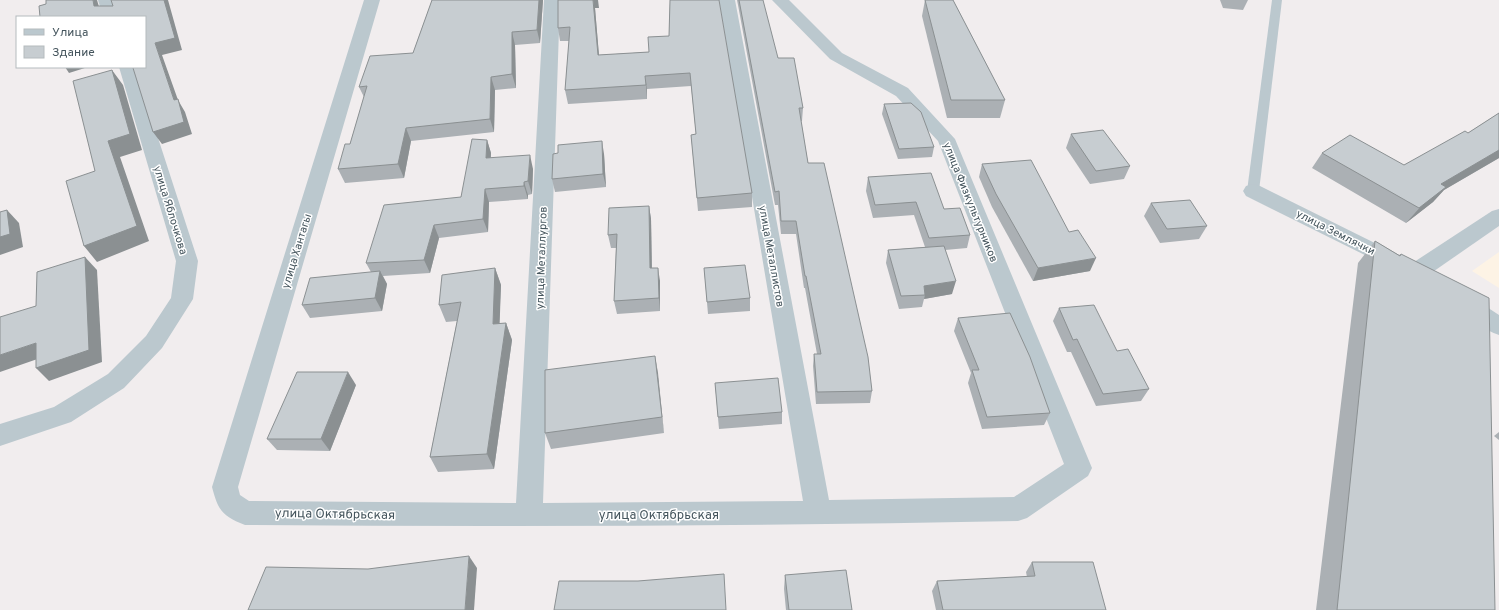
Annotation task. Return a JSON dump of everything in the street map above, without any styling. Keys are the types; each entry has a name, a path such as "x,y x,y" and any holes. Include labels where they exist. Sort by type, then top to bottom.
{"street":[{"path":"106,0 111,16"},
{"name":"улица Хантагы","path":"229,502 226,487 372,0"},
{"name":"улица Металлургов","path":"529,515 552,0"},
{"name":"улица Металлистов","path":"727,0 818,513"},
{"name":"улица Физкультурников","path":"780,0 836,56 902,92 946,139 1079,468"},
{"name":"улица Яблочкова","path":"0,435 62,415 116,381 154,342 182,299 187,261 127,68"},
{"name":"улица Землячки","path":"1253,191 1416,272 1499,326"},
{"path":"1416,272 1499,216"},
{"name":"улица Октябрьская","path":"229,502 245,513 529,515 818,513 1018,509 1079,468"}],"lane":[{"path":"1253,191 1277,0"}],"shaded area":[{"path":"1499,252 1499,288 1472,271"}],"building":[{"path":"46,0 93,0 94,6 113,6 111,0 164,0 175,38 155,43 174,100 178,99 184,122 153,132 133,68 146,68 146,16 40,16 39,6 46,4"},
{"path":"432,0 539,0 537,30 512,32 512,74 491,77 490,119 406,128 398,164 338,169 345,144 350,144 367,86 359,87 370,56 413,53"},
{"path":"558,0 593,0 598,55 649,52 648,37 669,36 670,0 719,0 752,193 697,198 691,135 696,134 690,73 645,76 646,85 565,90 570,27 558,28"},
{"path":"739,0 763,0 778,58 794,58 803,108 799,108 808,163 824,163 868,357 872,391 817,392 814,354 821,354 805,276 796,221 781,221 779,191 775,192"},
{"path":"925,0 953,0 1005,100 951,100"},
{"path":"112,70 130,134 108,141 137,226 84,246 66,181 95,171 73,81"},
{"path":"911,103 921,112 934,147 899,149 884,104"},
{"path":"1499,113 1499,150 1441,184 1446,187 1419,208 1322,153 1350,135 1404,165 1465,131 1468,133"},
{"path":"1103,130 1130,166 1096,171 1071,134"},
{"path":"472,139 487,140 486,158 530,155 528,181 524,182 524,186 485,189 483,219 434,225 424,260 366,263 384,205 461,197"},
{"path":"602,141 603,174 552,179 553,154 558,153 558,145"},
{"path":"1031,160 1069,232 1078,230 1096,258 1038,268 996,194 982,164"},
{"path":"931,173 944,209 960,208 970,235 929,238 916,202 875,205 868,177"},
{"path":"1190,200 1207,226 1167,229 1151,203"},
{"path":"649,206 650,268 658,268 659,298 614,301 617,234 608,235 609,208"},
{"path":"7,210 10,234 0,237 0,212"},
{"path":"1375,241 1400,256 1401,254 1489,298 1495,610 1337,610"},
{"path":"944,246 956,281 924,286 925,295 901,296 888,250"},
{"path":"85,257 89,350 36,368 36,343 0,355 0,317 36,306 37,272"},
{"path":"745,265 750,298 707,302 704,268"},
{"path":"495,268 493,324 506,323 487,454 430,457 461,302 439,305 442,275"},
{"path":"380,271 375,298 302,305 310,278"},
{"path":"1094,305 1117,351 1128,349 1149,389 1103,394 1077,339 1073,340 1059,308"},
{"path":"1010,313 1030,357 1050,413 987,417 972,370 979,370 958,318"},
{"path":"655,356 662,417 545,433 545,370"},
{"path":"297,372 348,372 321,439 267,439"},
{"path":"778,378 782,412 718,417 715,383"},
{"path":"469,556 465,610 248,610 266,567 368,569"},
{"path":"1032,562 1093,562 1106,610 943,610 937,581 1035,576"},
{"path":"846,570 852,610 789,610 785,575"},
{"path":"724,574 726,610 554,610 559,581 638,581"}]}
